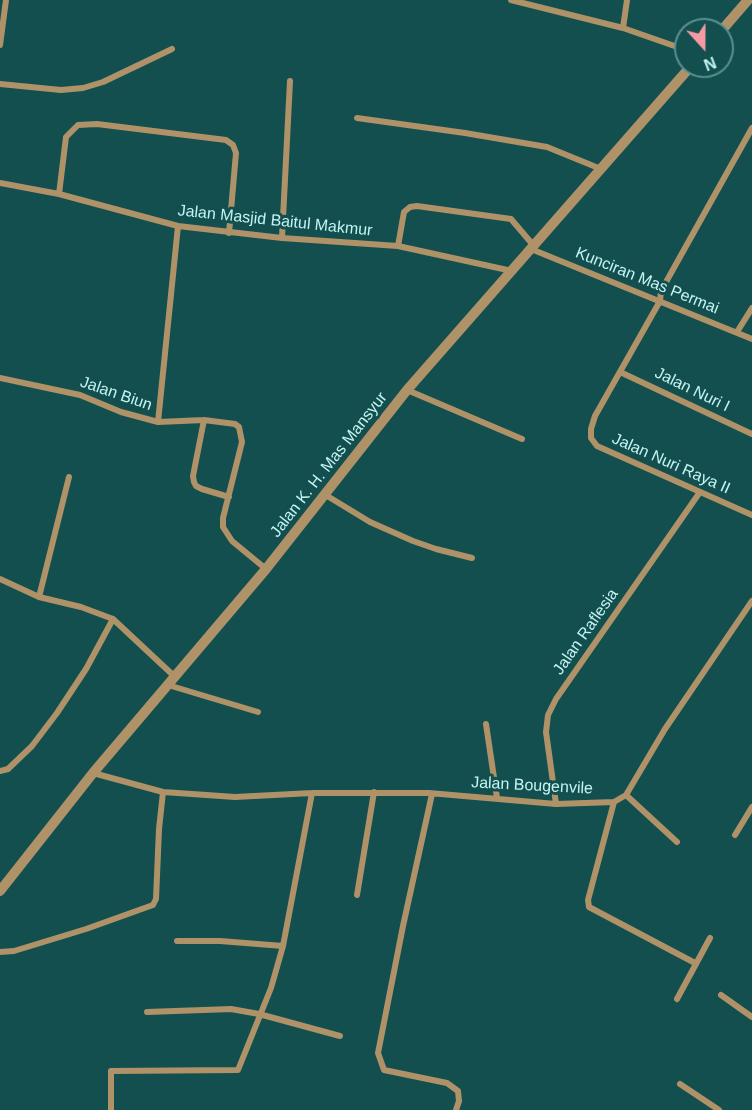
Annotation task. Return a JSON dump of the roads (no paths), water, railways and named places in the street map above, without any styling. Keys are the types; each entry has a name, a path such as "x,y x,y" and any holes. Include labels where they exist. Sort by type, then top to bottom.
{"street":[{"path":"0,45 6,0"},
{"path":"511,0 622,28 674,46"},
{"path":"622,28 627,0"},
{"path":"732,18 748,0"},
{"path":"0,84 61,90 83,88 103,82 172,49"},
{"name":"Jalan K. H. Mas Mansyur","path":"0,891 93,774 266,569 407,390 681,78"},
{"path":"282,238 290,81"},
{"path":"357,118 547,147 602,169"},
{"path":"59,194 66,136 78,125 97,124 226,140 233,145 236,153 229,233"},
{"name":"Jalan Nuri Raya II","path":"752,128 661,291 660,301 595,416 591,429 591,438 597,446 752,515"},
{"name":"Jalan Masjid Baitul Makmur","path":"0,183 59,194 178,226 282,238 398,246 513,271"},
{"path":"398,246 404,212 410,207 417,206 511,219 533,248"},
{"path":"158,422 178,226"},
{"name":"Kunciran Mas Permai","path":"533,248 752,339"},
{"path":"737,332 752,308"},
{"name":"Jalan Nuri I","path":"620,372 752,434"},
{"name":"Jalan Biun","path":"0,378 80,395 121,412 158,422 204,420 236,424 241,430 242,442 223,518 226,534 266,569"},
{"path":"407,390 522,439"},
{"path":"204,420 193,476 194,482 202,489 229,497"},
{"path":"39,597 69,477"},
{"name":"Jalan Raflesia","path":"556,804 546,732 548,715 556,699 700,492"},
{"path":"324,494 370,522 413,541 472,558"},
{"path":"0,579 39,597 81,607 112,619 171,680 258,712"},
{"name":"Jalan Bougenvile","path":"93,774 163,792 235,797 374,792 497,798 556,804 614,802 626,795 665,729 752,601"},
{"path":"0,771 8,769 32,746 57,713 86,669 112,619"},
{"path":"486,724 497,798"},
{"path":"0,952 14,951 86,929 153,905 156,899 163,792"},
{"path":"357,895 374,792"},
{"path":"111,1110 111,1071 238,1071 271,988 283,946 312,794"},
{"path":"432,794 378,1053 384,1070 447,1083 453,1087 458,1091 459,1101 456,1110"},
{"path":"626,795 677,842"},
{"path":"614,802 588,900 589,907 695,963"},
{"path":"735,835 752,807"},
{"path":"677,999 710,938"},
{"path":"177,941 220,941 283,946"},
{"path":"721,995 752,1017"},
{"path":"147,1012 231,1009 259,1014 340,1036"},
{"path":"680,1084 719,1110"}]}
